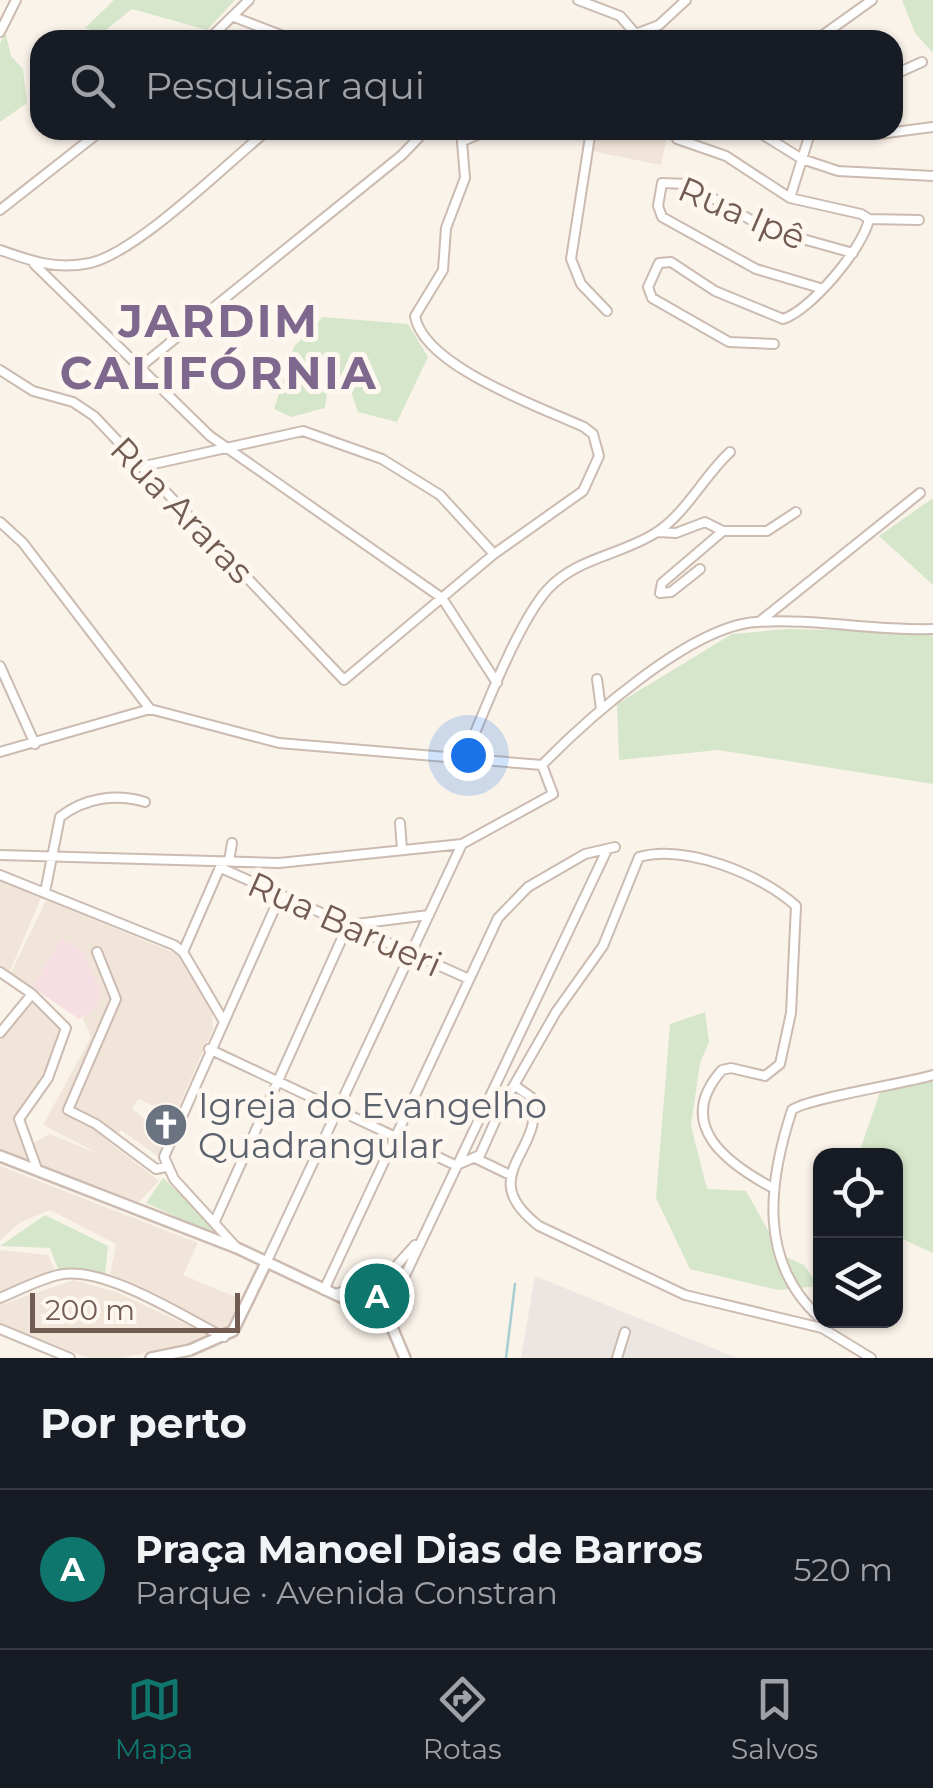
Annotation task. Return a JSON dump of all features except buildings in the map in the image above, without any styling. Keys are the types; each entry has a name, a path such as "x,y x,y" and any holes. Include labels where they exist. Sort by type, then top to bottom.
{"street":[{"path":"0,32 16,0"},
{"path":"219,30 249,0"},
{"path":"578,0 620,16 634,30"},
{"path":"650,30 686,0"},
{"path":"830,30 872,0"},
{"path":"234,17 268,30"},
{"path":"903,71 922,62"},
{"path":"903,130 933,128"},
{"path":"0,210 89,140"},
{"path":"0,250 34,264 69,265 110,256 255,140"},
{"path":"140,367 402,156 417,140"},
{"path":"442,598 494,554 583,491 598,464 598,445 584,427 446,360 419,332 415,316 439,279 446,228 465,178 464,142 468,140"},
{"path":"589,140 570,259 581,284 607,311"},
{"path":"677,140 726,156 790,198 861,214 869,220 919,220"},
{"path":"775,140 802,159 852,174 933,176"},
{"path":"790,198 808,140"},
{"name":"Rua Ipê","path":"820,288 746,264 686,226 662,217 658,206 662,183 688,184 767,230 853,253"},
{"path":"774,344 729,342 652,298 648,287 659,263 670,262 715,291 778,319 792,316 853,253 864,239 869,220"},
{"path":"34,264 210,436 442,598 497,682"},
{"name":"Rua Araras","path":"0,370 33,391 81,406 344,680 442,598"},
{"path":"140,467 303,432 368,454 440,495 494,554"},
{"path":"463,762 497,682 545,592 558,580 657,532 730,452"},
{"path":"758,622 920,493"},
{"path":"657,532 679,532 705,522 723,530 767,531 796,512"},
{"path":"0,522 23,543 150,709"},
{"path":"700,569 672,592 659,592 662,583 723,530"},
{"path":"0,752 150,709 279,743 463,762 542,765 601,708 723,628 758,622 933,629"},
{"path":"0,666 34,744"},
{"path":"597,679 601,708"},
{"path":"0,855 279,863 462,844 554,794 542,765"},
{"path":"45,892 60,817 80,805 112,797 144,802"},
{"path":"400,823 402,850"},
{"path":"183,952 232,843"},
{"path":"151,1358 224,1338 240,1320 462,844"},
{"path":"329,1292 498,918 517,894 585,854 611,848 400,1286 390,1325 401,1357"},
{"path":"209,1048 458,1165 474,1158 521,1073 603,946 639,857 660,853 686,858 784,895 798,914 785,1049 780,1064 765,1076 722,1070 705,1103 714,1146 731,1165 773,1188"},
{"name":"Rua Barueri","path":"223,863 281,894 469,980"},
{"path":"0,876 162,938 183,952 223,1020"},
{"path":"237,1248 166,1167 165,1151 281,894"},
{"path":"216,1221 348,925 429,915"},
{"path":"97,952 116,999 68,1110 96,1124 156,1169 166,1167"},
{"path":"0,972 32,994 66,1028 48,1078 19,1119 37,1169"},
{"path":"0,1032 32,994"},
{"path":"521,1073 532,1097 534,1123 510,1175 512,1197 538,1226 686,1295 780,1316 844,1338"},
{"path":"813,1309 786,1280 779,1262 773,1188 794,1106 933,1076"},
{"path":"514,1086 532,1097"},
{"path":"0,1156 237,1248 264,1267 329,1292 390,1325"},
{"path":"474,1158 510,1175"},
{"path":"329,1292 366,1287 386,1276 422,1238"},
{"path":"0,1298 58,1275 87,1275 121,1286 224,1338"},
{"path":"386,1276 400,1286"},
{"path":"372,1313 396,1301"},
{"path":"832,1328 871,1358"},
{"path":"0,1329 70,1358"},
{"path":"617,1358 624,1332"}],"shaded area":[{"path":"595,140 666,140 661,165 591,151"},
{"path":"0,882 41,898 10,971 0,966"},
{"path":"46,900 177,954 212,1012 213,1029 175,1115 138,1099 132,1109 167,1136 159,1157 121,1130 109,1142 159,1181 139,1202 41,1165 31,1144 50,1134 101,1155 43,1125 91,1037 82,1017 97,1007 61,939 32,987 10,975"},
{"path":"61,939 83,951 101,994 97,1007 79,1019 32,987"},
{"path":"34,998 60,1024 62,1037 43,1081 21,1107 17,1123 32,1162 0,1150 0,1041"},
{"path":"0,1166 198,1243 183,1275 240,1299 226,1331 110,1274 116,1244 50,1210 19,1223 0,1241"},
{"path":"0,1250 48,1255 55,1271 0,1291"},
{"path":"535,1276 737,1358 521,1358"},
{"path":"74,1280 116,1292 213,1337 123,1358 88,1358 0,1324 0,1305"}],"green space":[{"path":"114,0 235,0 207,30 132,9 106,30 85,28"},
{"path":"902,0 933,0 933,53 915,33"},
{"path":"5,31 11,56 23,69 27,103 0,122 0,44"},
{"path":"323,317 408,324 428,357 397,422 358,412 345,375 329,378 325,408 291,417 274,409 294,347"},
{"path":"933,498 933,585 879,536"},
{"path":"788,629 933,632 933,784 718,750 619,760 617,704 732,634"},
{"path":"705,1012 709,1042 700,1063 691,1126 707,1189 746,1191 782,1255 804,1265 813,1278 813,1287 778,1290 690,1269 656,1198 670,1024"},
{"path":"933,1069 933,1253 903,1239 903,1148 861,1148 880,1092"},
{"path":"163,1178 230,1241 146,1203"},
{"path":"45,1215 108,1246 105,1274 58,1269 50,1248 0,1246"}],"waterway":[{"path":"506,1358 515,1284"}],"place":[{"name":"Igreja do Evangelho Quadrangular","path":"166,1125"},
{"name":"Praça Manoel Dias de Barros","path":"377,1296"}],"district":[{"name":"JARDIM CALIFÓRNIA","path":"219,346"}]}
